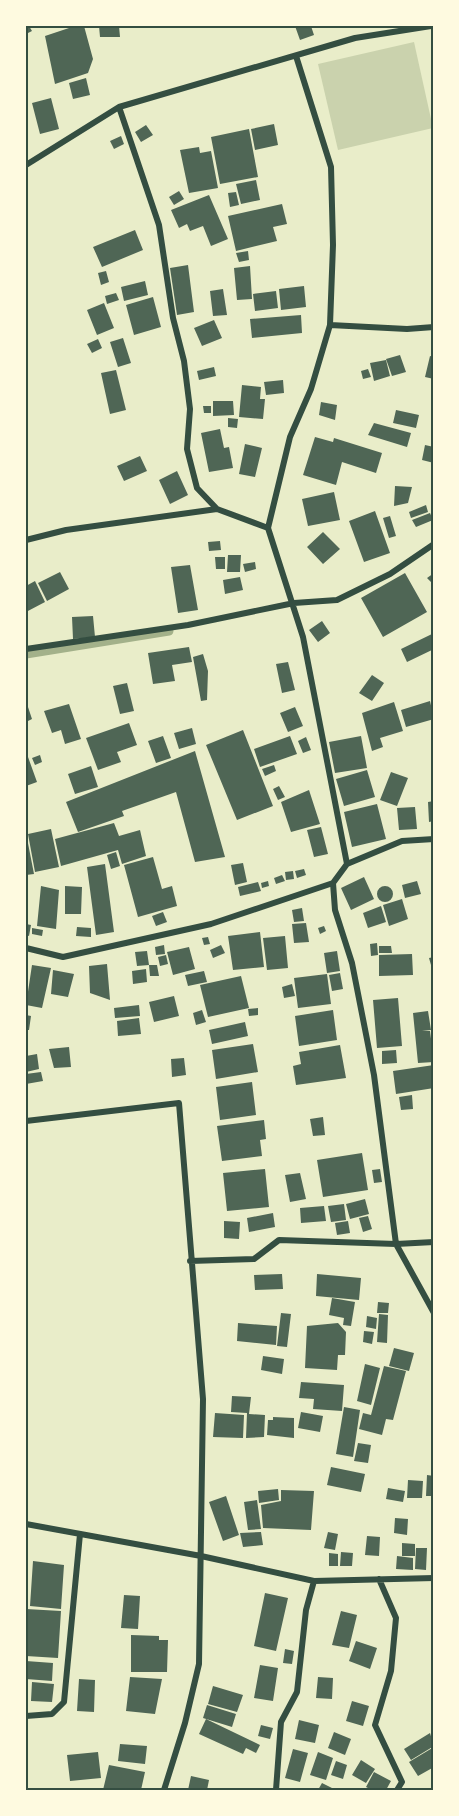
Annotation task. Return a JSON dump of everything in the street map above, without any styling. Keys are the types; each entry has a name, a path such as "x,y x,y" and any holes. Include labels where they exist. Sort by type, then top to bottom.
{"street":[{"path":"26,165 119,107 355,38 428,26"},
{"path":"296,56 331,167 333,245 330,325 311,389 290,437 268,528 294,603 303,638 347,864"},
{"path":"119,107 159,225 173,318 184,362 190,409 188,449 196,488 217,509 268,528"},
{"path":"330,325 407,329 434,327"},
{"path":"26,540 66,530 217,509"},
{"path":"26,649 188,625 294,603 337,600 390,574 431,544"},
{"path":"26,948 63,957 211,924 333,883 347,864 402,841 434,839"},
{"path":"333,883 335,910 352,963 374,1076 396,1244 434,1313"},
{"path":"26,1121 179,1102 190,1261 203,1399 199,1664 185,1723 164,1791"},
{"path":"190,1261 254,1258 279,1240 396,1244 434,1242"},
{"path":"26,1524 201,1556 314,1581 434,1578"},
{"path":"26,1716 52,1714 64,1701 80,1534"},
{"path":"380,1579 396,1618 391,1671 375,1725 402,1782 397,1791"},
{"path":"276,1791 281,1722 297,1692 306,1610 314,1581"}],"green space":[{"path":"414,42 433,128 338,150 318,64"}],"building":[{"path":"26,26 29,26 32,31 26,34"},
{"path":"75,26 84,26 93,59 88,73 55,84 45,36"},
{"path":"99,26 119,26 120,37 100,37"},
{"path":"295,26 311,26 314,35 300,40"},
{"path":"86,78 90,95 73,99 69,83"},
{"path":"51,98 59,129 40,134 32,103"},
{"path":"274,124 278,145 255,150 251,129"},
{"path":"146,125 153,135 141,142 135,132"},
{"path":"249,129 258,177 220,184 211,137"},
{"path":"121,136 124,144 114,149 110,141"},
{"path":"199,147 200,153 211,151 218,188 189,193 180,150"},
{"path":"256,180 260,200 241,204 236,184"},
{"path":"179,191 184,199 174,205 169,197"},
{"path":"236,192 239,205 230,207 228,193"},
{"path":"209,195 228,239 211,246 203,226 190,231 187,224 179,228 171,210"},
{"path":"282,204 287,224 273,227 277,241 236,251 228,216"},
{"path":"135,230 143,250 102,267 93,247"},
{"path":"248,251 249,260 239,262 236,253"},
{"path":"188,265 194,312 177,315 170,268"},
{"path":"250,266 252,299 237,300 234,268"},
{"path":"106,271 109,282 101,285 98,273"},
{"path":"145,281 148,295 124,301 121,287"},
{"path":"304,286 306,307 281,310 279,289"},
{"path":"223,289 227,315 213,316 210,291"},
{"path":"276,291 278,308 255,311 253,294"},
{"path":"116,293 119,300 107,304 105,296"},
{"path":"153,297 161,327 134,335 126,305"},
{"path":"104,303 114,328 97,335 87,310"},
{"path":"301,315 302,333 252,338 250,319"},
{"path":"214,320 222,338 202,346 194,328"},
{"path":"123,338 131,363 118,367 110,342"},
{"path":"98,339 102,348 92,353 87,344"},
{"path":"400,355 406,372 392,376 386,359"},
{"path":"430,356 434,357 434,379 425,377"},
{"path":"386,360 390,376 374,381 370,363"},
{"path":"214,367 216,376 199,380 197,371"},
{"path":"368,369 371,377 363,379 361,371"},
{"path":"116,370 126,410 110,414 101,373"},
{"path":"283,380 284,393 266,395 264,382"},
{"path":"242,385 261,387 260,399 265,399 263,419 239,417"},
{"path":"213,401 233,401 234,415 213,416"},
{"path":"321,402 337,405 335,420 319,415"},
{"path":"203,406 211,406 211,413 204,413"},
{"path":"396,410 419,415 416,428 393,423"},
{"path":"228,418 238,419 237,428 228,427"},
{"path":"374,423 411,433 407,447 368,435"},
{"path":"220,429 224,448 229,447 233,468 209,472 201,433"},
{"path":"315,437 333,442 334,438 382,453 376,473 342,462 336,485 303,475"},
{"path":"245,444 262,448 255,477 239,474"},
{"path":"425,445 434,447 434,463 422,460"},
{"path":"140,456 147,471 124,481 117,466"},
{"path":"177,471 188,495 170,504 159,480"},
{"path":"395,486 412,487 408,503 394,506"},
{"path":"334,492 340,520 308,526 302,499"},
{"path":"426,505 428,512 411,518 409,512"},
{"path":"375,511 390,553 364,562 349,521"},
{"path":"430,513 433,520 416,527 412,520"},
{"path":"390,516 396,536 389,538 383,518"},
{"path":"323,532 340,549 323,564 307,547"},
{"path":"220,541 221,550 209,551 208,542"},
{"path":"228,555 241,555 240,572 227,572"},
{"path":"215,557 225,557 225,569 216,569"},
{"path":"255,562 256,569 245,572 243,564"},
{"path":"190,565 198,610 178,613 171,567"},
{"path":"60,572 69,589 47,601 38,583"},
{"path":"405,573 427,612 383,637 361,598"},
{"path":"434,573 434,585 427,578"},
{"path":"240,577 243,590 225,594 223,580"},
{"path":"35,581 45,602 26,612 26,586"},
{"path":"93,616 95,637 73,639 72,617"},
{"path":"322,621 330,633 318,642 309,630"},
{"path":"432,634 434,649 407,662 401,649"},
{"path":"189,647 192,662 172,665 175,681 153,684 148,653"},
{"path":"203,654 208,671 207,700 201,701 193,657"},
{"path":"288,662 295,690 282,693 276,664"},
{"path":"372,675 384,683 372,701 359,693"},
{"path":"127,683 134,711 120,714 113,686"},
{"path":"26,701 32,719 26,722"},
{"path":"430,701 434,719 406,727 401,710"},
{"path":"394,702 403,731 380,738 383,747 372,751 362,713"},
{"path":"69,704 81,739 65,744 61,730 52,733 44,711"},
{"path":"295,707 303,726 288,732 280,713"},
{"path":"129,723 137,745 117,752 121,762 98,770 86,738"},
{"path":"192,728 196,744 179,749 174,733"},
{"path":"243,730 273,806 237,820 206,745"},
{"path":"163,736 171,758 156,763 148,741"},
{"path":"290,736 297,754 260,767 254,749"},
{"path":"361,736 367,768 335,773 329,742"},
{"path":"306,737 311,750 303,753 298,741"},
{"path":"195,751 225,857 195,862 176,792 122,811 124,816 78,832 66,802"},
{"path":"40,755 42,762 35,765 32,758"},
{"path":"28,757 37,782 26,786 26,758"},
{"path":"274,765 276,771 265,776 262,769"},
{"path":"91,766 98,787 75,794 68,774"},
{"path":"367,770 375,797 344,806 336,779"},
{"path":"391,772 408,778 397,806 380,800"},
{"path":"279,786 285,797 278,800 273,789"},
{"path":"309,790 320,824 291,832 281,802"},
{"path":"434,801 434,821 429,822 428,802"},
{"path":"377,804 386,839 352,847 344,812"},
{"path":"415,807 417,829 399,830 397,808"},
{"path":"114,823 119,836 140,830 146,856 122,864 118,850 61,866 55,839"},
{"path":"321,827 328,854 314,857 307,830"},
{"path":"51,829 59,867 35,872 28,834"},
{"path":"26,833 34,874 26,875"},
{"path":"116,852 120,866 111,869 107,855"},
{"path":"153,857 162,889 172,886 177,906 138,917 124,865"},
{"path":"243,863 247,882 235,885 231,865"},
{"path":"105,864 114,932 96,935 87,867"},
{"path":"304,869 306,875 297,878 295,871"},
{"path":"293,871 294,879 286,880 285,872"},
{"path":"282,875 285,881 276,884 274,878"},
{"path":"364,877 374,899 351,910 341,888"},
{"path":"268,881 269,886 262,888 261,883"},
{"path":"417,881 421,894 405,898 402,885"},
{"path":"258,882 261,891 240,896 238,887"},
{"path":"41,886 59,890 56,929 37,926"},
{"path":"65,886 82,887 81,914 65,914"},
{"path":"382,886 388,886 393,894 391,900 382,902 377,897 377,891"},
{"path":"402,899 408,919 389,926 383,905"},
{"path":"381,906 386,922 368,928 363,913"},
{"path":"302,908 304,921 294,922 292,910"},
{"path":"163,912 167,922 156,926 152,916"},
{"path":"306,923 309,942 294,943 292,924"},
{"path":"26,924 31,925 29,936 26,935"},
{"path":"324,926 326,931 320,934 318,928"},
{"path":"77,927 91,928 91,937 76,936"},
{"path":"32,928 43,930 42,936 32,934"},
{"path":"260,932 264,967 233,970 228,936"},
{"path":"285,936 288,968 267,970 263,938"},
{"path":"208,937 210,944 204,945 202,938"},
{"path":"377,943 378,955 371,956 370,944"},
{"path":"164,945 165,954 156,955 155,947"},
{"path":"221,945 225,953 213,958 210,950"},
{"path":"379,946 391,946 392,953 379,953"},
{"path":"189,947 195,969 173,975 167,952"},
{"path":"147,951 149,965 137,966 135,952"},
{"path":"337,951 340,971 327,973 324,953"},
{"path":"412,954 413,975 379,976 379,955"},
{"path":"166,955 168,964 160,966 158,957"},
{"path":"434,957 434,972 433,972 429,958"},
{"path":"107,964 110,1000 90,993 89,966"},
{"path":"32,965 51,968 42,1008 26,1005"},
{"path":"149,965 157,965 159,976 150,976"},
{"path":"146,969 147,982 133,984 132,971"},
{"path":"53,970 74,974 68,997 51,994"},
{"path":"204,971 207,982 188,986 185,975"},
{"path":"340,973 343,989 332,991 329,975"},
{"path":"327,974 331,1004 298,1008 294,978"},
{"path":"241,976 249,1008 208,1017 200,985"},
{"path":"292,984 295,996 284,998 282,987"},
{"path":"174,996 179,1016 154,1022 149,1002"},
{"path":"398,998 402,1046 377,1048 373,1000"},
{"path":"139,1005 140,1016 115,1018 114,1008"},
{"path":"258,1008 258,1015 249,1016 248,1009"},
{"path":"202,1010 206,1022 196,1025 193,1013"},
{"path":"333,1010 337,1040 299,1046 295,1016"},
{"path":"428,1011 431,1030 422,1031 430,1031 434,1062 418,1063 413,1013"},
{"path":"26,1015 31,1016 29,1030 26,1030"},
{"path":"139,1018 141,1034 118,1036 117,1021"},
{"path":"245,1022 248,1036 212,1044 209,1030"},
{"path":"253,1044 258,1072 216,1079 212,1050"},
{"path":"340,1045 346,1078 296,1085 293,1066 301,1064 299,1052"},
{"path":"69,1047 71,1067 54,1068 49,1049"},
{"path":"396,1050 397,1063 382,1064 382,1051"},
{"path":"37,1054 39,1069 26,1072 26,1056"},
{"path":"184,1058 186,1075 172,1077 171,1059"},
{"path":"434,1065 434,1088 396,1094 393,1071"},
{"path":"41,1072 43,1081 26,1084 26,1074"},
{"path":"252,1082 256,1115 220,1120 216,1087"},
{"path":"412,1095 413,1109 401,1110 399,1097"},
{"path":"323,1117 325,1135 313,1136 310,1119"},
{"path":"264,1120 266,1139 260,1140 262,1156 222,1161 217,1126"},
{"path":"362,1153 368,1190 323,1197 317,1160"},
{"path":"265,1169 269,1207 227,1211 223,1173"},
{"path":"380,1169 382,1182 374,1183 372,1170"},
{"path":"300,1173 306,1199 290,1202 285,1175"},
{"path":"365,1199 369,1214 350,1219 346,1204"},
{"path":"344,1204 346,1220 331,1222 328,1206"},
{"path":"324,1206 326,1221 301,1223 300,1208"},
{"path":"273,1213 275,1227 249,1232 247,1218"},
{"path":"368,1216 372,1229 363,1232 359,1218"},
{"path":"224,1221 240,1222 239,1239 224,1238"},
{"path":"348,1221 350,1233 337,1235 335,1223"},
{"path":"282,1274 283,1289 255,1290 254,1275"},
{"path":"317,1274 361,1278 359,1300 316,1296"},
{"path":"332,1298 355,1302 351,1326 343,1325 344,1318 329,1315"},
{"path":"378,1302 389,1303 388,1313 377,1313"},
{"path":"281,1313 291,1314 287,1347 277,1346"},
{"path":"379,1314 388,1315 387,1343 377,1342"},
{"path":"367,1316 377,1318 376,1329 366,1327"},
{"path":"238,1323 277,1326 276,1345 237,1341"},
{"path":"338,1323 346,1332 345,1355 338,1355 337,1370 305,1368 307,1326"},
{"path":"364,1331 374,1332 372,1344 363,1342"},
{"path":"394,1348 414,1353 409,1371 389,1366"},
{"path":"263,1356 284,1359 282,1374 261,1370"},
{"path":"365,1364 380,1368 371,1405 357,1401"},
{"path":"384,1366 406,1371 393,1420 386,1419 382,1435 359,1429 363,1413 371,1415"},
{"path":"301,1382 344,1385 342,1411 313,1409 314,1399 299,1398"},
{"path":"232,1396 251,1397 249,1414 265,1415 264,1437 246,1438 247,1413 231,1412"},
{"path":"344,1407 360,1410 353,1457 336,1454"},
{"path":"301,1412 323,1416 320,1432 298,1428"},
{"path":"215,1413 244,1415 243,1438 213,1437"},
{"path":"273,1417 294,1418 294,1438 267,1435 268,1420 273,1420"},
{"path":"358,1443 371,1445 368,1463 354,1461"},
{"path":"331,1467 365,1474 361,1492 327,1485"},
{"path":"427,1475 434,1476 434,1496 426,1496"},
{"path":"408,1480 423,1481 422,1498 407,1498"},
{"path":"388,1488 405,1491 403,1502 386,1499"},
{"path":"278,1489 279,1500 259,1503 258,1491"},
{"path":"281,1490 314,1491 311,1530 263,1528 261,1505 281,1501"},
{"path":"226,1496 239,1535 223,1541 209,1502"},
{"path":"257,1500 261,1529 248,1530 244,1502"},
{"path":"395,1518 408,1519 407,1535 394,1533"},
{"path":"261,1532 263,1545 243,1547 240,1533"},
{"path":"328,1532 338,1534 335,1550 324,1548"},
{"path":"367,1536 380,1537 379,1556 365,1555"},
{"path":"402,1543 415,1544 415,1556 402,1556"},
{"path":"416,1548 427,1548 426,1570 415,1569"},
{"path":"341,1552 353,1553 352,1566 340,1566"},
{"path":"329,1553 338,1554 338,1566 329,1566"},
{"path":"397,1556 413,1558 413,1570 396,1569"},
{"path":"33,1561 64,1565 61,1609 30,1606"},
{"path":"265,1593 288,1598 276,1651 254,1646"},
{"path":"124,1595 140,1596 138,1629 121,1628"},
{"path":"26,1609 61,1611 58,1658 26,1656"},
{"path":"341,1611 357,1615 349,1648 332,1645"},
{"path":"131,1635 159,1636 159,1640 168,1640 167,1672 131,1672"},
{"path":"356,1641 377,1648 370,1669 349,1661"},
{"path":"285,1649 294,1651 292,1664 283,1663"},
{"path":"26,1661 53,1663 52,1681 26,1679"},
{"path":"260,1665 278,1668 273,1701 254,1698"},
{"path":"130,1677 162,1679 155,1714 126,1711"},
{"path":"318,1677 333,1678 332,1699 316,1698"},
{"path":"79,1679 95,1680 94,1712 77,1711"},
{"path":"32,1682 54,1684 52,1702 31,1701"},
{"path":"213,1686 243,1695 237,1712 208,1704"},
{"path":"352,1701 369,1706 363,1726 346,1721"},
{"path":"207,1705 236,1714 232,1727 203,1718"},
{"path":"206,1719 260,1745 256,1753 246,1748 243,1754 199,1734"},
{"path":"299,1720 319,1725 315,1743 295,1739"},
{"path":"261,1725 273,1728 270,1739 258,1736"},
{"path":"334,1732 351,1739 345,1755 328,1748"},
{"path":"430,1733 434,1746 411,1760 404,1749"},
{"path":"120,1744 147,1746 145,1764 118,1761"},
{"path":"434,1747 434,1767 418,1776 409,1762"},
{"path":"293,1749 308,1753 300,1782 285,1778"},
{"path":"98,1752 101,1778 70,1781 67,1755"},
{"path":"318,1752 333,1758 326,1780 310,1775"},
{"path":"361,1760 375,1769 366,1783 352,1775"},
{"path":"336,1761 347,1765 343,1779 331,1775"},
{"path":"109,1765 145,1772 141,1790 103,1790"},
{"path":"374,1772 391,1781 386,1790 372,1790 366,1787"},
{"path":"191,1776 209,1780 207,1790 188,1790"},
{"path":"322,1783 334,1789 318,1790"}],"waterway":[{"path":"26,654 169,631"}]}
